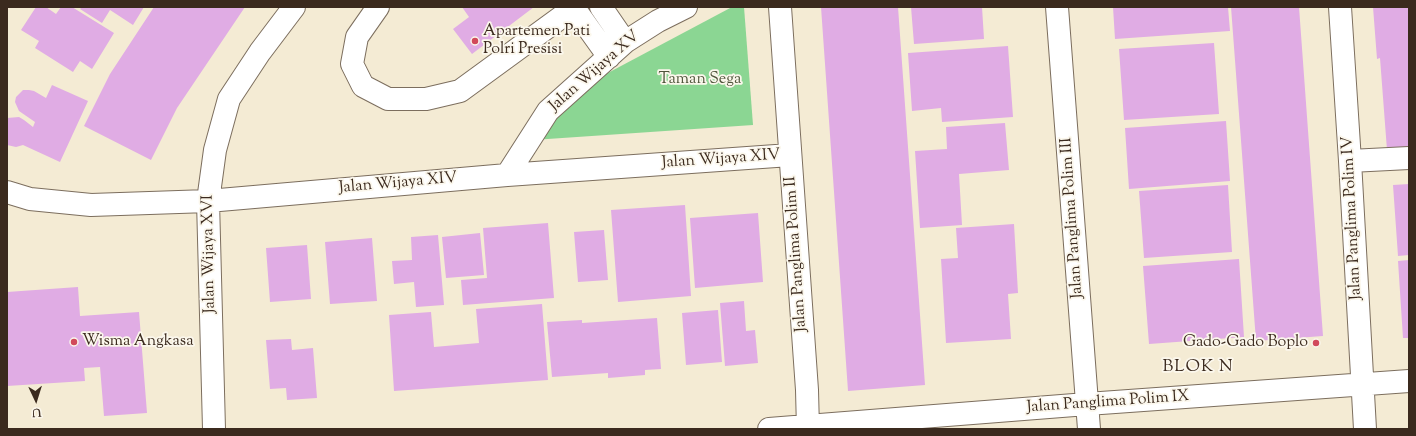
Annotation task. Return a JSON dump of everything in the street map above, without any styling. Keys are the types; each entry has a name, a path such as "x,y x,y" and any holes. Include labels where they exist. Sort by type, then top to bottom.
{"street":[{"name":"Jalan Wijaya XVI","path":"214,429 208,201 215,150 229,100 260,52 294,7"},
{"path":"378,7 357,37 352,64 363,86 388,99 426,98 460,92 574,8 609,57"},
{"path":"601,7 625,42"},
{"name":"Jalan Wijaya XV","path":"507,175 548,111 625,42 658,21 686,7"},
{"name":"Jalan Panglima Polim II","path":"780,7 807,390 808,428"},
{"name":"Jalan Panglima Polim III","path":"1057,7 1089,429"},
{"name":"Jalan Panglima Polim IV","path":"1340,7 1365,429"},
{"name":"Jalan Wijaya XIV","path":"7,192 30,199 91,205 208,201 507,175 790,155"},
{"path":"1350,161 1409,158"},
{"name":"Jalan Panglima Polim IX","path":"769,429 808,428 1087,404 1409,381"}],"green space":[{"name":"Taman Sega","path":"732,7 744,7 753,125 533,140 589,83"}],"building":[{"path":"36,7 46,7 56,14 61,7 72,7 114,33 92,69 80,61 73,72 35,48 39,41 21,30"},
{"path":"82,7 144,7 133,25 110,10 102,23 80,9"},
{"path":"154,7 245,7 177,108 151,160 84,126 110,74"},
{"name":"Apartemen Pati Polri Presisi","path":"462,7 534,7 472,54 453,29 469,17"},
{"path":"821,7 898,7 925,385 848,391"},
{"path":"911,7 982,7 984,39 914,44"},
{"path":"1113,7 1228,7 1230,31 1115,39"},
{"path":"1231,7 1299,7 1323,336 1256,341"},
{"path":"1373,7 1409,7 1409,148 1387,150 1380,58 1377,59"},
{"path":"1214,43 1219,114 1124,120 1119,49"},
{"path":"1008,46 1013,117 942,122 941,108 912,111 908,53"},
{"path":"52,85 88,101 60,162 23,145 16,147 7,145 7,118 19,117 33,127 35,122 19,111 15,102 16,97 23,90 29,90 34,91 46,98"},
{"path":"1226,121 1230,181 1129,189 1125,128"},
{"path":"1005,123 1009,170 959,174 962,225 920,228 915,151 947,149 946,127"},
{"path":"1409,184 1409,255 1398,256 1393,185"},
{"path":"1228,185 1232,252 1144,258 1139,191"},
{"path":"685,205 691,296 618,302 611,210"},
{"path":"758,213 763,282 695,288 690,218"},
{"path":"548,223 554,298 463,305 461,280 487,278 483,228"},
{"path":"1014,224 1018,293 1008,294 1011,339 946,343 941,259 958,258 956,228"},
{"path":"604,230 608,280 578,282 574,232"},
{"path":"480,233 484,275 446,278 442,237"},
{"path":"438,235 444,305 416,307 414,282 394,284 392,261 412,260 411,237"},
{"path":"372,238 377,301 330,304 325,242"},
{"path":"307,245 311,299 270,302 266,248"},
{"path":"1239,259 1244,337 1149,344 1143,266"},
{"path":"1409,260 1409,338 1403,338 1398,261"},
{"name":"Wisma Angkasa","path":"78,287 80,316 139,312 147,413 104,416 100,367 84,368 85,381 7,386 7,292"},
{"path":"744,301 746,331 755,330 758,363 725,366 720,303"},
{"path":"542,304 548,380 394,391 389,315 431,312 434,347 479,343 476,309"},
{"path":"718,310 722,362 686,365 682,313"},
{"path":"657,318 661,369 645,370 645,375 608,378 608,373 552,377 547,322 582,320 582,323"},
{"path":"291,339 292,350 313,348 317,398 287,400 286,388 270,389 266,340"}],"place":[{"name":"Apartemen Pati Polri Presisi","path":"475,41"},
{"name":"Wisma Angkasa","path":"74,342"},
{"name":"Gado-Gado Boplo","path":"1316,343"}],"district":[{"name":"BLOK N","path":"1198,368"}]}
